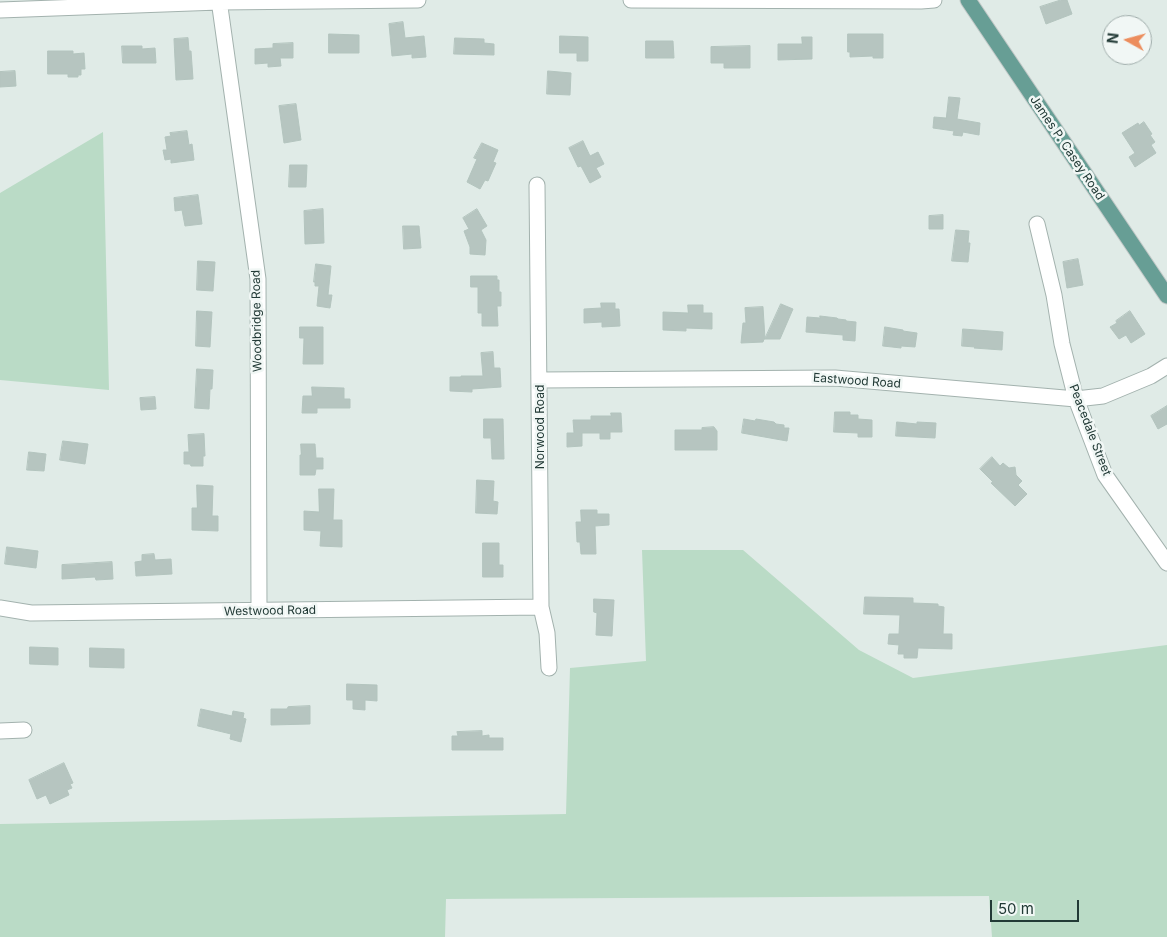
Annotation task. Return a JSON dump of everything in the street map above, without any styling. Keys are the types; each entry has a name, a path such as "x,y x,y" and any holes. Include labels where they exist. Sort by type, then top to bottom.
{"main road":[{"name":"James P. Casey Road","path":"968,0 1167,296"}],"street":[{"path":"2,6 219,1 418,0"},
{"path":"631,0 934,0"},
{"name":"Woodbridge Road","path":"219,1 258,279 259,611"},
{"name":"Norwood Road","path":"537,185 541,607 547,633 549,668"},
{"name":"Peacedale Street","path":"1036,224 1054,295 1062,344 1076,399 1105,475 1167,563"},
{"name":"Eastwood Road","path":"540,380 835,378 1076,399 1103,396 1151,376 1167,366"},
{"name":"Westwood Road","path":"0,608 31,613 541,607"},
{"path":"0,731 24,730"}],"green space":[{"path":"103,132 109,390 0,380 0,193"},
{"path":"642,550 743,550 859,650 913,678 1167,645 1167,937 992,937 989,896 446,899 445,937 0,937 0,824 566,814 570,668 646,661"}],"building":[{"path":"1061,0 1067,0 1072,14 1046,24 1040,7"},
{"path":"403,22 405,38 424,36 426,57 412,58 412,54 392,56 389,24"},
{"path":"329,34 359,35 359,53 329,53"},
{"path":"848,34 883,34 883,58 873,58 873,56 850,57 850,52 848,52"},
{"path":"560,36 588,37 588,61 577,61 577,53 560,53"},
{"path":"802,37 812,37 812,59 778,60 778,44 802,44"},
{"path":"188,38 193,79 176,80 174,39"},
{"path":"455,38 484,39 484,43 494,44 494,55 454,54"},
{"path":"646,41 673,41 674,58 646,58"},
{"path":"293,43 293,58 280,58 281,66 268,67 268,63 255,64 255,49 273,48 273,44"},
{"path":"122,46 142,46 142,49 155,48 156,63 123,63"},
{"path":"750,46 750,68 724,68 724,63 711,63 711,47"},
{"path":"48,51 73,51 73,54 84,53 85,69 81,69 81,75 78,75 78,77 68,77 68,74 48,74"},
{"path":"15,71 16,86 0,87 0,72"},
{"path":"548,71 571,73 570,95 547,94"},
{"path":"949,97 960,98 957,119 980,123 979,135 963,132 962,136 953,135 954,131 933,128 934,117 946,118"},
{"path":"296,104 301,140 284,143 279,106"},
{"path":"1144,122 1152,134 1150,135 1155,142 1151,145 1156,153 1135,167 1129,157 1135,153 1122,133 1138,123 1139,125"},
{"path":"187,131 189,145 192,144 194,160 171,163 171,159 165,160 163,150 167,150 165,137 171,136 170,133"},
{"path":"583,141 590,156 598,152 604,164 596,168 601,177 590,183 581,166 578,167 569,148"},
{"path":"482,143 498,150 493,162 496,163 488,181 485,180 480,189 467,182 477,159 474,158"},
{"path":"290,165 307,165 306,187 289,187"},
{"path":"198,195 202,224 185,226 182,210 175,211 174,198"},
{"path":"323,209 324,243 305,244 304,211"},
{"path":"477,209 487,226 481,230 486,240 485,255 470,254 470,247 464,231 469,229 463,218"},
{"path":"943,215 943,229 929,229 929,216"},
{"path":"403,226 419,226 421,248 404,249"},
{"path":"956,230 969,231 968,262 952,261"},
{"path":"1078,259 1083,285 1067,288 1063,262"},
{"path":"198,261 215,262 213,291 197,290"},
{"path":"316,264 331,266 328,295 332,295 330,308 317,306 319,286 315,286 314,282"},
{"path":"471,276 497,276 499,292 501,292 501,306 497,306 498,326 482,326 482,313 478,313 478,287 471,287"},
{"path":"601,303 615,303 615,309 619,309 620,326 602,327 602,322 584,323 584,309 601,308"},
{"path":"781,304 793,309 780,339 765,339"},
{"path":"688,305 703,305 703,313 712,313 712,329 686,328 686,331 663,330 663,312 688,313"},
{"path":"763,307 765,339 763,342 741,343 743,323 746,323 745,308"},
{"path":"197,311 212,312 210,347 196,346"},
{"path":"1130,311 1145,334 1131,343 1126,335 1119,339 1110,327"},
{"path":"820,316 856,322 855,341 843,340 843,335 806,332 807,317 820,318"},
{"path":"300,327 323,327 323,364 303,364 304,338 300,338"},
{"path":"885,327 917,333 915,347 883,346"},
{"path":"963,329 1003,332 1002,350 962,346"},
{"path":"493,352 494,368 500,368 501,387 472,389 472,392 450,391 450,377 483,376 481,353"},
{"path":"197,369 213,370 209,409 195,408"},
{"path":"312,387 344,388 344,399 350,399 350,408 317,408 317,413 302,413 303,396 312,396"},
{"path":"155,397 156,409 141,410 140,398"},
{"path":"1167,406 1167,424 1158,429 1151,416"},
{"path":"835,412 850,412 850,415 858,415 858,419 872,420 872,437 858,437 858,433 834,432"},
{"path":"611,413 621,413 622,432 610,432 610,439 600,439 600,433 582,433 582,446 567,447 567,433 574,433 573,420 591,420 591,416 611,416"},
{"path":"484,419 503,419 504,459 492,459 491,438 484,438"},
{"path":"744,419 755,421 756,419 784,425 784,428 789,428 787,441 742,433"},
{"path":"897,422 936,423 935,438 896,436"},
{"path":"714,427 717,431 717,450 675,450 675,430 702,430 702,428"},
{"path":"204,434 205,456 203,456 203,466 184,464 184,452 189,452 188,435"},
{"path":"63,441 88,444 85,464 60,460"},
{"path":"301,444 315,444 316,458 323,458 323,469 316,469 315,475 300,475"},
{"path":"29,452 46,454 44,471 27,470"},
{"path":"992,457 1000,466 1003,463 1009,468 1015,467 1016,475 1022,481 1018,485 1027,494 1015,506 991,483 993,482 980,469"},
{"path":"477,480 494,481 493,501 498,502 497,514 476,513"},
{"path":"197,485 213,486 212,516 218,516 218,531 192,530 192,508 197,508"},
{"path":"319,489 334,489 333,520 342,520 342,547 320,546 321,531 304,530 304,511 319,512"},
{"path":"581,510 597,510 597,514 609,514 609,525 595,526 596,554 581,554 580,542 577,542 576,522 581,522"},
{"path":"483,543 499,543 499,565 503,565 503,577 483,577"},
{"path":"7,547 38,551 36,568 5,564"},
{"path":"154,554 155,560 171,559 172,574 136,576 135,562 142,561 142,555"},
{"path":"112,562 113,579 96,580 95,577 62,579 62,565"},
{"path":"865,597 913,598 913,603 938,604 938,606 944,607 943,634 952,634 952,649 918,648 917,658 904,658 904,654 898,654 899,645 888,644 889,634 899,634 900,615 864,614"},
{"path":"594,599 614,600 612,636 596,635 597,613 594,612"},
{"path":"30,647 58,648 58,665 30,664"},
{"path":"90,648 124,649 124,668 90,667"},
{"path":"347,684 377,685 377,701 365,700 365,710 353,709 353,700 347,700"},
{"path":"310,706 310,724 271,725 271,709"},
{"path":"201,709 232,716 233,711 244,713 243,718 246,719 241,742 230,739 231,734 198,726"},
{"path":"482,731 482,736 489,735 489,738 503,738 503,750 452,750 452,736 458,736 457,732"},
{"path":"64,763 73,783 70,784 72,788 67,790 69,795 50,804 46,795 37,799 29,780"}]}
